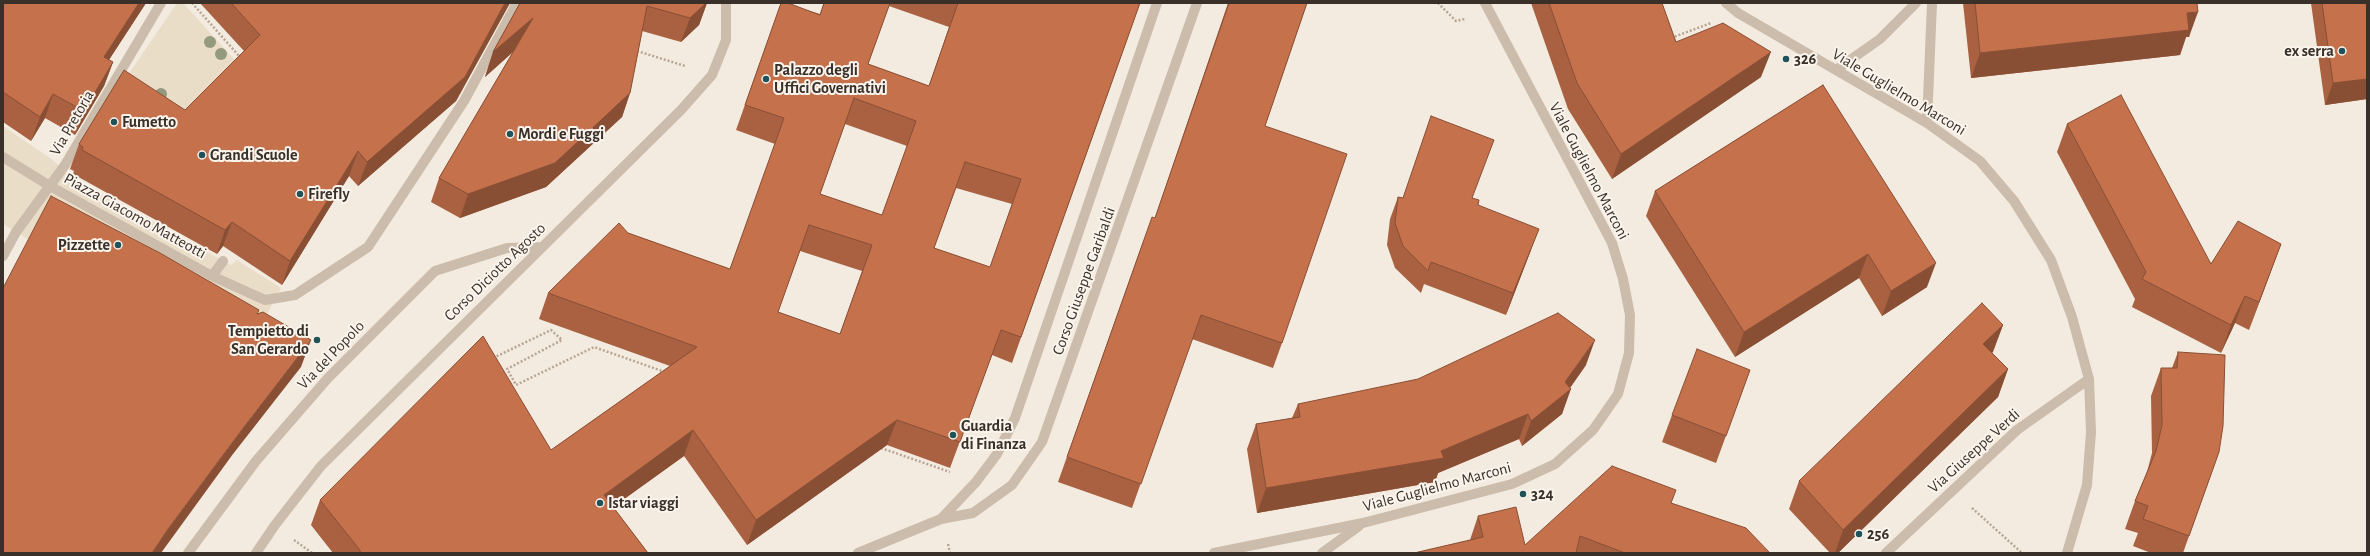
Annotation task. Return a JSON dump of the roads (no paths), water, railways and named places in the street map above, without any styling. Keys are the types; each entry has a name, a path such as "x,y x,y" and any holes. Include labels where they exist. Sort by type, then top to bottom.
{"street":[{"name":"Via Pretoria","path":"3,256 16,232 65,165 161,3"},
{"path":"223,261 212,276 265,300 295,295 368,247 464,101 517,3"},
{"name":"Corso Diciotto Agosto","path":"256,553 275,525 321,466 682,110 712,75 726,40 726,3"},
{"name":"Corso Giuseppe Garibaldi","path":"941,519 976,482 997,454 1015,418 1157,3"},
{"name":"Corso Giuseppe Garibaldi","path":"858,553 941,519 973,513 995,500 1012,485 1042,442 1197,3"},
{"name":"Viale Guglielmo Marconi","path":"1214,553 1363,523 1512,484 1555,464 1594,430 1618,394 1629,353 1630,315 1623,279 1612,243 1484,3"},
{"name":"Viale Guglielmo Marconi","path":"1726,3 1738,13 1927,123 1980,161 2014,202 2050,260 2072,317 2089,379 2091,432 2087,485 2067,553"},
{"path":"1836,70 1880,39 1916,3"},
{"path":"1927,123 1932,3"},
{"path":"115,80 124,87"},
{"name":"Piazza Giacomo Matteotti","path":"3,157 50,186 212,276"},
{"name":"Via del Popolo","path":"188,553 256,460 328,378 435,271 507,248 542,247"},
{"name":"Via Giuseppe Verdi","path":"1886,553 2017,430 2089,379"},
{"path":"1322,553 1363,523"}],"place":[{"name":"ex serra","path":"2342,51"},
{"name":"326","path":"1786,59"},
{"name":"Palazzo degli Uffici Governativi","path":"766,79"},
{"name":"Fumetto","path":"114,122"},
{"name":"Mordi e Fuggi","path":"510,134"},
{"name":"Grandi Scuole","path":"202,155"},
{"name":"Firefly","path":"300,194"},
{"name":"Pizzette","path":"118,245"},
{"name":"Tempietto di San Gerardo","path":"317,340"},
{"name":"Guardia di Finanza","path":"953,435"},
{"name":"324","path":"1523,494"},
{"name":"Istar viaggi","path":"600,503"},
{"name":"256","path":"1859,534"}]}
